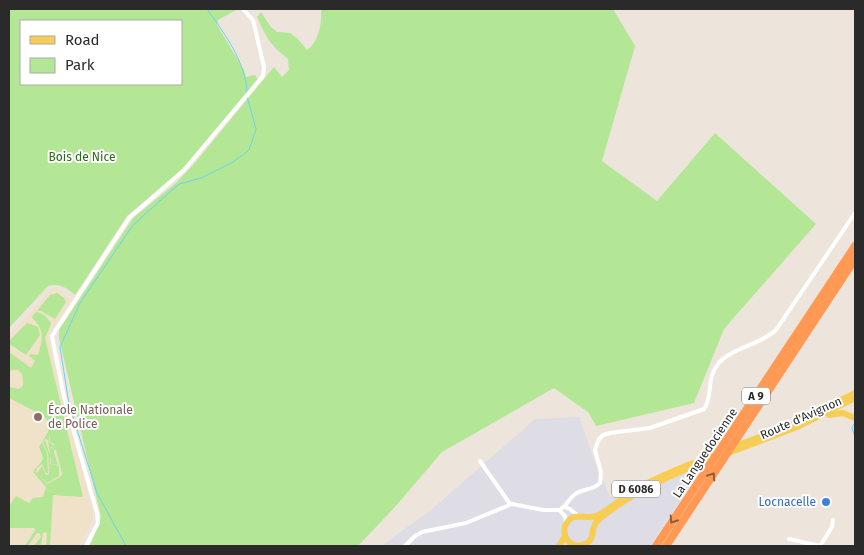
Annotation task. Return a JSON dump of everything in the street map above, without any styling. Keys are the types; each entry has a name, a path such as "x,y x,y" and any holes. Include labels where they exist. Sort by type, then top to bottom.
{"highway":[{"name":"La Languedocienne","path":"656,546 855,246"},
{"name":"La Languedocienne","path":"666,546 855,259"}],"main road":[{"name":"Route d'Avignon","path":"748,444 855,394"},
{"name":"Route d'Avignon","path":"748,444 797,427 855,398"},
{"path":"797,427 836,413 847,414 855,418"},
{"name":"D 6086","path":"580,516 592,517 598,515 648,482 748,444"},
{"name":"D 6086","path":"594,529 598,520 629,498 693,464"},
{"path":"580,516 591,522 594,529 593,534 588,542 573,546 567,540 564,529 566,522 571,518 580,516"},
{"path":"559,546 565,536"}],"street":[{"path":"86,546 98,522 97,513 64,398 52,336 129,218 184,170 263,76 264,67 253,20 243,9"},
{"path":"406,546 415,536 422,532 466,522 510,504 542,510 559,510 565,507 573,496 595,488 600,482 601,472 595,450 599,439 604,435 650,428 704,409 707,405 710,380 716,366 727,357 776,330 855,213"},
{"path":"480,461 510,504"},
{"path":"565,507 580,516"},
{"path":"559,510 566,522"},
{"path":"790,539 820,546 832,527 833,520"}],"shaded area":[{"name":"École Nationale de Police","path":"55,288 71,300 48,335 50,347 94,516 79,546 9,546 9,336 51,290"},
{"path":"579,417 598,471 611,498 704,465 650,546 381,546 431,510 535,419"}],"green space":[{"name":"Bois de Nice","path":"9,9 238,9 218,20 217,25 244,70 246,77 255,75 258,80 187,165 127,216 75,295 66,288 48,286 9,328"},
{"path":"321,9 613,9 635,46 602,161 657,201 715,133 816,224 724,329 694,403 596,426 588,412 554,388 442,452 395,507 358,546 90,546 101,517 59,338 59,330 133,218 176,183 194,164 274,67 282,77 289,70 288,59 273,45 260,24 257,17 261,12 271,27 277,32 290,33 307,50 311,47 319,32"},
{"path":"57,293 66,302 55,319 41,311 37,311 50,295"},
{"path":"36,312 41,313 51,324 45,338 83,497 53,495 50,546 46,546 46,532 43,533 41,546 34,546 41,537 37,533 28,546 25,546 35,530 34,528 9,528 9,506 16,496 29,503 33,498 43,497 46,487 33,472 43,459 39,447 48,432 49,422 42,415 9,398 9,387 19,389 23,386 20,371 9,371 9,352 31,368 35,361 29,356 30,354 38,355 40,349 42,335 32,318","holes":["50,432 50,442 54,444 52,448 56,450 62,474 47,484 36,472 37,468 42,464 46,473 48,473 47,452 42,443 45,439 48,440 51,464 58,465 55,450 51,448 53,445 49,442"]},
{"path":"27,323 38,327 40,335 26,355 11,345 9,347 9,341"},
{"path":"45,440 50,455 50,464 59,466 59,476 47,483 37,473 42,466 46,475 49,474 48,453 43,443"}],"waterway":[{"path":"207,9 233,48 243,70 247,92"},
{"path":"126,546 97,493 69,404 60,347 80,303 133,225 179,184 201,178 233,162 249,150 256,129 247,96"},
{"path":"855,422 852,428 855,437"}],"place":[{"name":"École Nationale de Police","path":"38,417"},
{"name":"Locnacelle","path":"826,502"}]}
